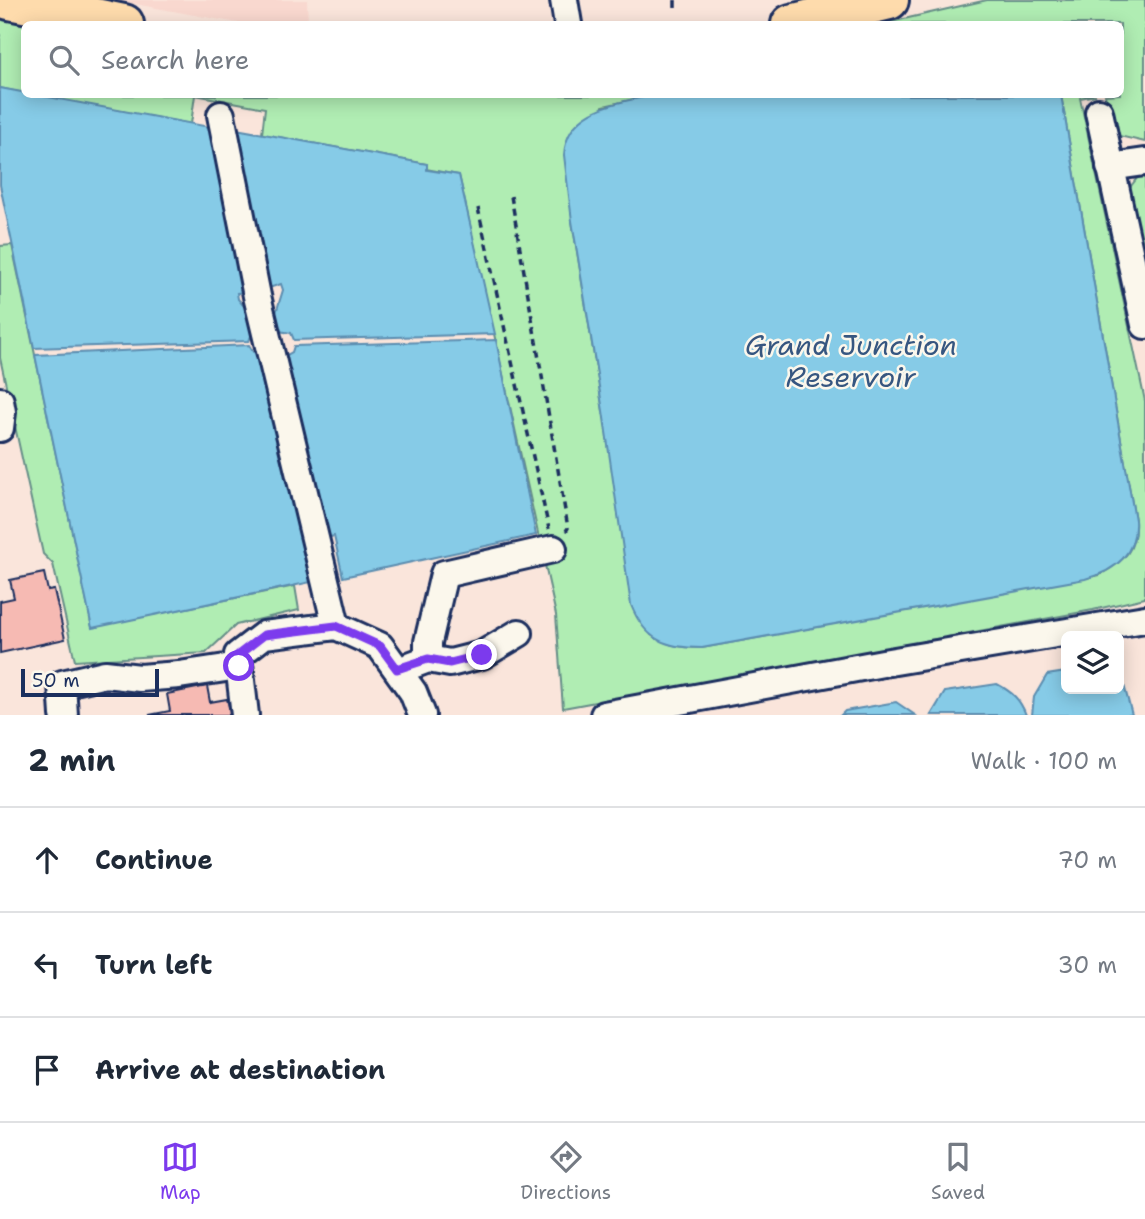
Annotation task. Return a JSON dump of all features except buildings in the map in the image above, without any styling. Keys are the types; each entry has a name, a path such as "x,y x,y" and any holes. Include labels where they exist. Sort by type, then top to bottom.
{"highway":[{"path":"9,0 110,21"},
{"path":"803,21 890,0"}],"lane":[{"path":"564,0 568,21"},
{"path":"1099,111 1145,326"},
{"path":"220,115 257,296 336,626"},
{"path":"1110,167 1145,162"},
{"path":"0,401 0,428"},
{"path":"428,659 428,642 444,574 553,549"},
{"path":"604,715 883,663 1145,619"},
{"path":"246,715 238,655 264,635 336,626 380,646 413,692 422,715"},
{"path":"397,669 428,659 450,663 482,655 519,633"},
{"path":"64,715 62,684 105,674 153,677 239,666"}],"path":[{"path":"675,0 675,7"},
{"path":"510,196 568,528 553,549"},
{"path":"478,208 553,549"}],"shaded area":[{"path":"113,0 307,0 308,21 227,21"}],"green space":[{"path":"987,0 1145,0 1145,142 1119,136 1109,114 1106,98 1124,98 1124,21 895,21"},
{"path":"0,18 21,22 21,92 0,88"},
{"path":"49,98 195,98 191,124"},
{"path":"211,98 640,98 603,106 572,221 603,411 651,635 675,646 702,648 1100,575 1128,553 1134,539 1135,520 1062,98 1080,98 1145,401 1145,598 1093,610 563,708 556,615 459,175 426,169 427,164 262,134 265,108"},
{"path":"1145,176 1145,288 1124,195 1138,177"},
{"path":"12,245 92,627 295,586 299,610 236,625 206,653 75,661 53,564 43,554 0,358 0,246"}],"water":[{"path":"0,88 21,92 21,98 54,98 215,128 250,292 237,293 238,299 254,318 249,341 34,348 0,185"},
{"name":"Grand Junction Reservoir","path":"640,98 1062,98 1135,520 1132,542 1122,559 1106,571 1085,579 702,648 667,644 650,634 631,605 564,155 567,139 584,117 596,110"},
{"path":"236,129 427,164 427,170 459,175 495,334 294,340 291,333 279,331 275,316 283,290 281,284 269,288"},
{"path":"496,340 536,535 343,577 334,536 323,539 285,356 292,352 294,346"},
{"path":"249,345 253,352 264,355 311,582 92,628 35,355"},
{"path":"1061,673 1061,694 1124,694 1124,685 1132,715 1032,715 1034,697 1047,675"},
{"path":"997,684 1015,696 1026,715 931,715 945,692"},
{"path":"896,702 915,715 841,715 845,711"}],"route":[{"path":"239,666 238,655 264,635 336,626 380,646 397,669 428,659 450,663 482,655"}]}
